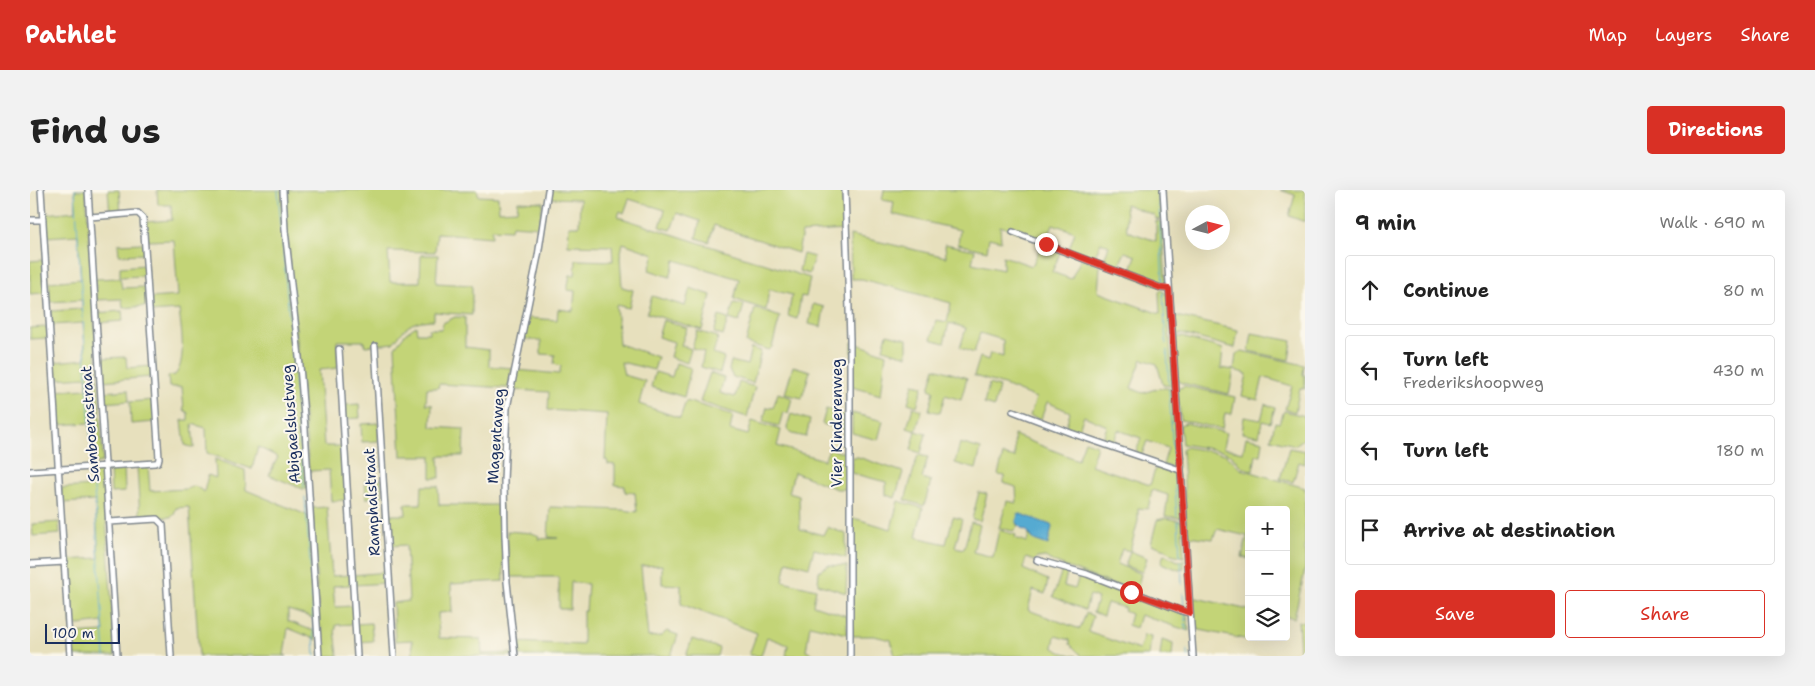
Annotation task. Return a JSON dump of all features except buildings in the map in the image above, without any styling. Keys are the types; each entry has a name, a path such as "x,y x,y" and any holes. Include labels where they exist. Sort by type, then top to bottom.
{"street":[{"path":"41,190 70,656"},
{"name":"Samboerastraat","path":"88,190 117,656"},
{"name":"Abigaelslustweg","path":"284,190 285,230 306,429 320,656"},
{"name":"Magentaweg","path":"515,656 504,535 507,408 538,256 548,190"},
{"name":"Vier Kinderenweg","path":"845,190 850,339 850,656"},
{"path":"1164,190 1193,656"},
{"path":"30,471 155,463 158,462 159,458 142,214 90,217"},
{"path":"30,220 43,220"},
{"path":"1014,232 1161,288 1169,289"},
{"name":"Ramphalstraat","path":"376,346 394,656"},
{"path":"339,349 357,656"},
{"path":"1013,411 1071,434 1180,470"},
{"path":"109,522 157,519 163,525 171,656"},
{"path":"1037,560 1072,569 1190,613"},
{"path":"30,564 64,562"}],"green space":[{"path":"75,190 86,190 103,459 102,462 93,464 90,423 58,425 55,391 87,389 87,377 55,379 54,362 86,359 83,323 52,325 51,311 82,309 82,300 50,302 49,282 81,279 78,235 46,237 45,214 76,211"},
{"path":"108,190 119,190 121,213 110,214"},
{"path":"157,190 282,190 299,366 307,489 269,475 278,457 258,447 252,469 207,453 206,428 192,424 194,448 185,445 182,420 188,420 188,413 184,410 182,387 169,387 168,376 175,375 181,362 182,335 179,310 151,312 150,298 178,296 174,240 146,241 145,222 172,220 171,205 158,205"},
{"path":"285,190 477,190 479,196 498,197 499,211 517,210 518,201 543,202 539,227 512,225 511,230 492,229 492,237 437,233 435,252 388,251 390,282 420,282 421,255 438,255 436,283 472,285 472,315 434,312 434,320 420,321 410,325 393,343 365,346 364,341 337,341 338,368 319,370 324,446 342,446 346,500 331,501 329,470 309,471"},
{"path":"551,190 842,190 844,230 802,233 798,253 714,225 709,242 696,238 700,221 677,213 671,230 660,227 665,210 629,199 624,213 620,211 618,217 810,278 806,297 801,296 797,319 788,316 792,295 769,289 766,310 734,299 739,279 675,260 670,277 649,270 654,254 623,243 620,257 622,287 633,290 629,308 616,305 619,344 658,357 654,370 621,362 624,375 645,381 639,404 680,418 686,401 733,415 730,430 748,435 752,421 781,430 777,446 824,460 830,448 839,452 847,452 847,489 837,489 794,472 789,493 799,496 800,529 823,535 827,527 846,534 846,558 814,549 809,567 787,561 783,581 816,589 813,605 847,616 847,634 810,625 806,651 817,656 786,656 788,645 767,637 761,656 749,655 757,633 681,604 681,585 662,584 662,565 641,566 648,637 661,636 667,631 678,635 671,656 517,656 516,642 583,645 583,611 586,611 588,584 571,582 570,609 559,609 559,577 509,577 507,531 532,533 539,536 538,539 558,538 548,537 550,507 637,512 635,493 625,492 625,486 615,485 615,465 608,464 607,460 605,460 607,414 548,410 549,392 513,390 517,370 559,374 561,366 554,364 555,355 541,354 541,341 523,339 528,318 557,320 558,309 573,311 575,291 567,290 570,275 575,275 576,260 613,261 612,246 568,245 569,226 579,226 580,199 550,198"},
{"path":"884,190 1161,190 1163,218 1161,220 1156,219 1154,215 1125,204 1127,231 1156,241 1156,221 1162,222 1166,285 1164,288 1129,275 1136,256 1125,252 1117,270 1102,264 1109,246 1101,242 1093,261 1068,251 1075,232 1053,224 1046,242 1000,226 1001,241 989,238 987,251 958,244 960,230 892,214 894,202 882,200"},
{"path":"1280,190 1305,190 1305,222 1289,216 1295,195"},
{"path":"850,235 946,257 945,244 975,250 972,263 1003,270 1003,256 1032,266 1042,244 1061,251 1052,272 1071,279 1081,259 1100,266 1098,292 1160,314 1159,292 1161,290 1167,294 1173,386 1163,385 1157,364 1142,359 1131,388 1143,393 1162,388 1173,390 1178,468 1163,465 1168,448 1147,441 1141,457 1135,455 1141,438 1118,430 1112,446 1102,442 1107,426 1084,416 1077,433 1065,429 1070,412 1047,402 1041,419 1030,416 1036,398 1004,385 974,376 980,357 988,360 990,353 1003,357 1003,340 980,333 974,353 960,348 966,328 949,323 944,343 931,339 936,320 947,322 951,303 862,279 851,279"},
{"path":"143,243 144,254 119,255 118,244"},
{"path":"803,254 814,257 809,274 799,271"},
{"path":"43,260 44,293 30,294 30,261"},
{"path":"145,265 145,276 120,277 120,267"},
{"path":"120,278 122,288 145,287 146,306 123,308 122,299 97,300 95,279"},
{"path":"690,288 711,295 702,330 647,313 652,296 685,306"},
{"path":"734,303 744,305 739,322 729,319"},
{"path":"813,304 824,307 821,327 809,324"},
{"path":"755,308 780,317 772,347 769,350 746,343"},
{"path":"122,311 123,321 98,323 97,313"},
{"path":"1172,315 1238,330 1235,348 1182,334 1174,335"},
{"path":"719,316 728,319 723,336 714,333"},
{"path":"455,317 465,317 465,347 489,350 489,366 512,368 508,388 439,384 438,388 427,388 426,404 432,404 431,427 464,429 463,456 439,456 440,478 431,478 431,456 401,456 395,347 406,333 416,326 417,333 429,333 429,329 442,329 443,323"},
{"path":"663,320 687,328 681,345 691,349 687,363 670,357 674,342 658,337"},
{"path":"47,327 48,338 30,339 30,328"},
{"path":"697,331 718,337 713,354 724,358 720,373 701,367 704,352 692,348"},
{"path":"1252,333 1292,341 1289,360 1249,351"},
{"path":"887,334 907,339 907,356 883,349"},
{"path":"1176,337 1223,349 1221,368 1234,370 1229,394 1182,383 1177,380 1174,339"},
{"path":"852,342 886,354 881,395 852,387"},
{"path":"751,348 761,351 753,383 733,377 729,370 731,361 747,365"},
{"path":"1242,351 1304,365 1305,389 1300,388 1295,412 1285,409 1292,386 1263,377 1258,400 1242,396 1247,374 1234,370 1236,354"},
{"path":"126,357 127,368 151,366 152,377 102,381 100,358"},
{"path":"676,363 691,368 684,397 651,387 655,372 672,377"},
{"path":"793,366 810,371 802,398 785,394"},
{"path":"935,368 967,378 961,400 945,395 940,413 929,410 934,391 929,389"},
{"path":"710,373 724,378 720,393 735,397 739,382 755,387 747,417 700,402"},
{"path":"913,384 923,386 917,406 908,403"},
{"path":"989,384 999,387 994,407 984,404"},
{"path":"1185,386 1235,397 1232,414 1225,413 1222,429 1181,420 1177,389"},
{"path":"128,390 129,401 103,403 103,392"},
{"path":"778,393 792,398 788,413 783,412 779,426 763,422 767,407 773,408"},
{"path":"153,400 155,422 131,424 130,402"},
{"path":"359,404 360,418 344,419 344,405"},
{"path":"1265,404 1275,408 1270,423 1262,421 1259,436 1242,433 1244,417 1261,420"},
{"path":"913,407 922,410 916,431 907,428"},
{"path":"826,409 846,415 848,431 822,424"},
{"path":"1284,411 1305,416 1305,438 1295,445 1271,439 1275,422 1279,423"},
{"path":"852,413 883,421 878,440 852,433"},
{"path":"791,414 810,420 806,437 793,434 788,430 787,427"},
{"path":"378,423 379,441 362,442 361,424"},
{"path":"1186,423 1226,433 1223,448 1243,452 1246,437 1263,441 1261,455 1256,455 1253,471 1242,467 1231,455 1223,451 1182,444 1180,425"},
{"path":"916,431 926,434 921,453 911,450"},
{"path":"1014,435 1078,460 1085,441 1097,445 1091,465 1150,485 1156,467 1178,475 1181,518 1165,516 1168,495 1152,490 1148,509 1138,508 1138,521 1130,551 1122,549 1117,564 1141,574 1136,593 1056,563 1045,557 1037,558 1034,561 1026,558 1023,569 1048,580 1045,594 1033,590 1028,610 1080,629 1086,613 1093,616 1088,632 1139,650 1144,635 1151,637 1149,656 1082,656 1070,644 1070,640 1055,636 1053,647 1060,652 1077,656 895,656 891,640 874,636 852,636 852,519 891,529 898,501 923,508 916,537 946,544 953,517 962,519 955,547 964,549 971,522 980,525 973,552 993,557 999,530 1016,535 1015,538 1027,542 1029,535 1034,540 1047,544 1016,523 1018,527 1013,531 999,528 1007,501 1017,503 1016,487 1004,483 1004,476 998,475 1003,455 1015,458"},
{"path":"960,443 981,449 976,469 955,463"},
{"path":"1185,447 1225,454 1241,469 1305,488 1305,570 1294,618 1290,617 1290,506 1245,506 1245,536 1217,529 1213,539 1187,536 1182,449"},
{"path":"1289,448 1305,451 1305,464 1299,462 1293,482 1280,479"},
{"path":"918,455 928,457 922,478 931,481 924,506 905,500"},
{"path":"852,457 858,457 903,472 895,498 886,495 886,482 851,473"},
{"path":"215,459 245,470 246,490 309,516 316,619 288,610 288,621 316,632 317,640 288,628 284,655 287,656 199,656 189,507 176,508 174,515 170,517 140,518 137,466 148,465 150,491 186,489 195,486 204,492 208,475 216,478"},
{"path":"124,466 125,492 111,493 110,467"},
{"path":"93,467 103,469 115,656 72,656 71,634 104,632 103,622 71,626 66,560 99,558 95,501 62,503 61,488 93,486"},
{"path":"381,479 382,497 366,498 365,480"},
{"path":"422,486 438,486 439,505 501,505 504,581 451,584 452,612 438,613 439,638 481,639 482,654 512,653 512,656 413,656 412,640 395,641 393,603 409,601 406,545 389,546 387,515 406,515 405,504 421,504"},
{"path":"979,492 987,494 980,521 972,519"},
{"path":"327,507 332,576 350,575 350,585 333,586 335,607 352,606 353,624 336,625 338,656 321,656 312,508"},
{"path":"1166,518 1182,521 1184,557 1171,554 1166,549 1151,544 1157,520"},
{"path":"59,522 60,534 33,536 32,524"},
{"path":"1245,544 1245,558 1242,557"},
{"path":"1130,551 1147,558 1142,572 1125,566"},
{"path":"1164,554 1178,561 1184,560 1184,569 1179,570 1161,563"},
{"path":"828,565 847,566 846,593 818,584 819,571"},
{"path":"1063,567 1068,569 1064,586 1075,589 1080,573 1187,614 1189,631 1140,615 1136,628 1128,625 1131,614 1124,611 1125,608 1107,603 1103,616 1093,612 1098,598 1090,595 1085,610 1053,597"},
{"path":"387,572 387,583 354,585 353,575"},
{"path":"1191,598 1245,609 1245,639 1195,629"},
{"path":"1298,621 1305,623 1305,654 1300,652"},
{"path":"371,623 373,641 357,642 356,624"},
{"path":"692,639 719,648 717,656 686,656"},
{"path":"1162,640 1173,644 1172,656 1160,656"}],"water":[{"path":"1018,513 1051,525 1048,545 1034,540 1027,531 1016,523"}],"waterway":[{"path":"75,190 92,460"},
{"path":"278,190 304,487"},
{"path":"1158,190 1160,218"},
{"path":"1160,223 1163,287"},
{"path":"1163,292 1166,344"},
{"path":"1167,350 1169,384"},
{"path":"1169,389 1174,466"},
{"path":"93,473 105,656"},
{"path":"1174,474 1177,516"},
{"path":"305,497 315,656"},
{"path":"1178,521 1180,556"},
{"path":"1181,561 1182,585"},
{"path":"1183,593 1184,609"},
{"path":"1185,614 1186,630"},
{"path":"1187,650 1188,656"}],"route":[{"path":"1046,244 1161,288 1169,289 1190,613 1131,592"}]}
